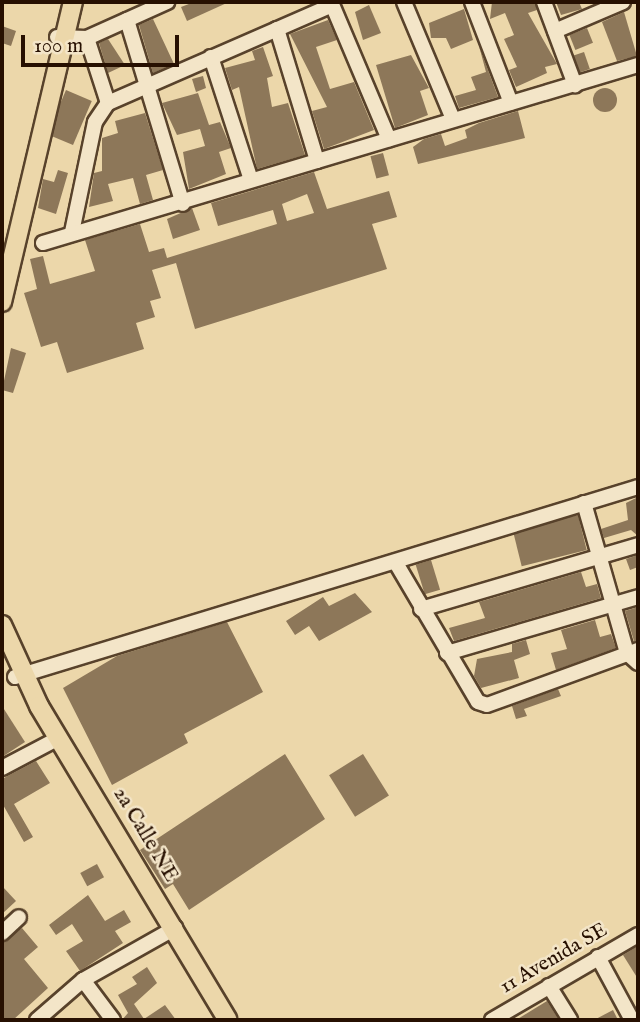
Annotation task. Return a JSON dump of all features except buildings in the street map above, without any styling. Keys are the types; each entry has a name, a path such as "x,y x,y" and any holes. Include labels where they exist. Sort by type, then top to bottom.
{"main road":[{"path":"2,302 61,37 65,2"},
{"path":"2,270 61,37 73,2"},
{"path":"2,625 19,676"},
{"path":"2,647 19,676"},
{"name":"2a Calle NE","path":"19,676 170,931 229,1020"},
{"name":"2a Calle NE","path":"170,931 217,1020"}],"street":[{"path":"61,37 88,38 167,2"},
{"path":"404,2 453,119"},
{"path":"472,2 511,103"},
{"path":"544,2 575,85"},
{"path":"555,31 623,2"},
{"path":"72,232 96,122 108,103 152,86 331,3 389,139"},
{"path":"127,20 152,86 184,204"},
{"path":"277,29 317,161"},
{"path":"88,38 108,103"},
{"path":"211,57 251,180"},
{"path":"43,243 72,232 184,204 251,180 638,65"},
{"path":"19,676 638,487"},
{"path":"396,563 478,702 487,705 635,655 613,604 584,503"},
{"path":"421,609 638,545"},
{"path":"447,653 638,597"},
{"path":"2,768 56,740"},
{"path":"2,933 19,917"},
{"path":"37,1020 83,980 170,931"},
{"name":"11 Avenida SE","path":"492,1020 638,934"},
{"path":"598,957 632,1020"},
{"path":"83,980 113,1020"},
{"path":"549,986 570,1020"}]}
